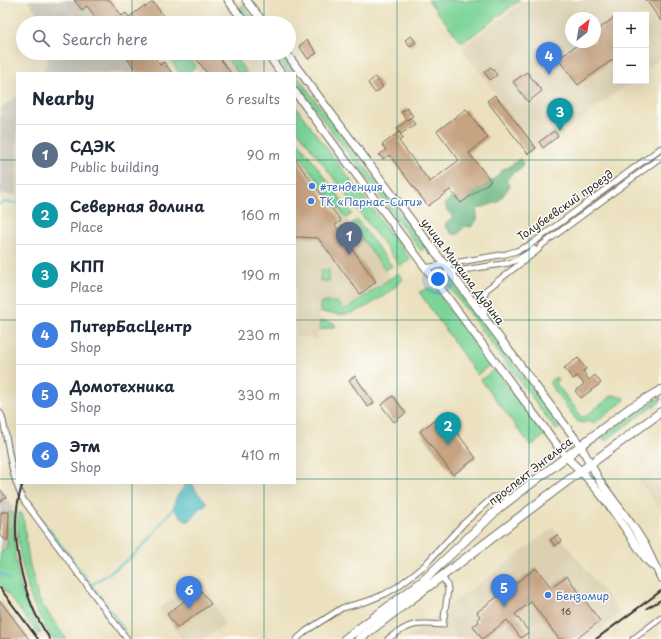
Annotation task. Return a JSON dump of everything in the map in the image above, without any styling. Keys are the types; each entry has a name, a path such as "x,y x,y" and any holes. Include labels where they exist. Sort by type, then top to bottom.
{"main road":[{"name":"проспект Энгельса","path":"425,584 499,508 630,408 661,390"},
{"path":"346,639 425,584 442,576 661,412"},
{"path":"359,639 425,584"}],"street":[{"path":"228,0 240,16"},
{"path":"246,0 259,16"},
{"path":"272,60 280,72"},
{"name":"улица Михаила Дудина","path":"291,60 580,445 601,483 645,545 651,555 655,568"},
{"path":"296,93 566,457 582,471 595,486 661,578"},
{"name":"Толубеевский проезд","path":"425,268 506,254 530,245 661,148"},
{"name":"Толубеевский проезд","path":"432,278 450,272 508,263 517,260 542,245 661,157"},
{"name":"Толубеевский проезд","path":"485,319 483,299 486,290 538,250 542,245"},
{"path":"0,413 2,416 16,483"},
{"path":"16,484 24,501 126,639"},
{"path":"297,639 342,608 368,601 397,587 430,561 463,524 493,497 504,496 511,499"},
{"path":"388,639 411,625 444,625 448,590 447,584 442,576"},
{"path":"633,639 661,618"}],"shaded area":[{"path":"27,0 82,0 95,16 40,16"},
{"path":"526,0 661,0 661,58 649,67 649,12 613,12 613,84 627,84 540,151 461,48"},
{"path":"48,60 128,60 137,72 42,72"},
{"path":"191,60 228,60 237,72 199,72"},
{"path":"16,97 16,195 0,194 0,109"},
{"path":"296,151 391,278 345,310 340,303 320,303 317,339 296,336"},
{"path":"661,465 661,510 639,481"},
{"path":"0,489 14,508 9,512 7,548 0,554"},
{"path":"553,528 621,614 588,639 405,639"},
{"path":"202,578 225,624 205,639 182,639 159,608"}],"green space":[{"path":"428,0 520,0 462,43"},
{"path":"243,5 252,16 245,16 239,8"},
{"path":"171,60 190,60 196,67 188,72 178,72"},
{"path":"228,60 237,60 246,72 237,72"},
{"path":"278,60 285,60 294,72 287,72"},
{"path":"296,74 426,248 421,251 296,83"},
{"path":"296,107 410,259 400,266 296,128"},
{"path":"298,141 352,214 346,218 296,151 296,142"},
{"path":"519,159 523,164 520,169 512,173 506,181 510,186 498,202 477,209 477,220 471,227 465,226 457,235 451,233 445,226 446,223 453,217 447,210 445,203 454,196 461,204 495,178 503,169 509,167"},
{"path":"357,220 392,266 385,270 351,224"},
{"path":"321,270 329,270 329,281 320,281"},
{"path":"398,273 403,279 393,289 364,308 351,313 343,314 320,312 320,303 337,302 345,310"},
{"path":"449,279 561,427 556,430 447,284"},
{"path":"429,288 437,291 490,363 490,365 477,375 419,292"},
{"path":"320,321 334,323 336,326 319,330"},
{"path":"496,370 545,435 531,446 481,380"},
{"path":"556,377 558,380 555,382 583,418 613,395 624,398 625,400 594,423 592,421 582,423 577,421 550,384 551,380"},
{"path":"661,397 661,401 605,441 602,437 636,411"},
{"path":"9,512 13,512 14,514 14,547 19,580 22,591 41,633 38,634 0,584 0,554 7,548"},
{"path":"19,512 23,516 29,561 38,598 66,639 53,639 42,622 33,603 23,570 19,545"}],"water":[{"path":"186,484 192,484 196,491 207,503 204,507 200,507 187,522 173,509 176,498"}],"building":[{"path":"74,0 110,0 122,16 95,16 87,6 82,10"},
{"path":"646,0 661,0 661,21"},
{"path":"153,2 164,16 130,16 144,6 146,7"},
{"path":"613,18 613,59 578,85 558,59 573,48 601,48 601,27"},
{"path":"411,36 416,42 410,46 405,40"},
{"path":"307,40 317,53 308,59 299,46"},
{"path":"128,60 156,60 160,65 164,62 171,72 137,72"},
{"path":"197,60 221,60 230,72 206,72"},
{"path":"491,67 497,75 490,80 484,72"},
{"path":"527,72 542,91 528,102 513,82"},
{"path":"375,77 383,87 375,93 368,83"},
{"path":"495,95 536,148 528,154 487,101"},
{"path":"407,108 413,116 407,120 401,112"},
{"path":"466,109 488,138 469,153 491,181 461,203 450,190 428,206 389,155 383,159 379,155 386,150 382,145 399,132 403,138 399,141 430,182 459,160 437,131"},
{"path":"410,118 415,124 401,134 397,128"},
{"path":"554,131 558,136 543,148 539,142"},
{"path":"296,160 341,221 335,225 376,282 360,294 318,238 296,237"},
{"path":"578,358 586,369 583,371 589,380 595,375 601,383 581,398 575,391 584,384 577,376 573,379 564,368"},
{"path":"355,376 374,403 368,407 349,380"},
{"path":"393,396 406,413 394,422 381,405"},
{"path":"443,414 476,458 453,475 420,431"},
{"path":"0,489 6,497 0,502"},
{"path":"1,512 9,512 8,541 0,536"},
{"path":"557,535 562,541 555,546 550,540"},
{"path":"536,568 551,587 567,576 600,621 576,639 559,639 531,602 515,614 529,632 521,638 507,620 482,639 473,626 479,622 477,619 480,617 477,612"},
{"path":"196,584 211,604 177,628 167,614 192,595 188,590"},
{"path":"0,601 29,639 0,639"}],"waterway":[{"path":"0,204 4,202 16,203"},
{"path":"91,585 120,566 140,549 150,539 173,509"},
{"path":"39,516 124,630"},
{"path":"0,573 10,580"}],"railway":[{"path":"23,484 18,502 16,522 20,564 32,604 40,623 50,639"},
{"path":"0,588 38,639"},
{"path":"596,639 661,591"},
{"path":"647,608 661,600"}],"place":[{"name":"ПитерБасЦентр","path":"549,75"},
{"name":"КПП","path":"560,131"},
{"name":"#тенденция","path":"312,186"},
{"name":"ТК «Парнас-Сити»","path":"311,201"},
{"name":"СДЭК","path":"349,255"},
{"name":"Северная долина","path":"448,445"},
{"name":"Бензомир","path":"548,595"},
{"name":"Домотехника","path":"504,607"},
{"name":"Этм","path":"189,609"}]}
